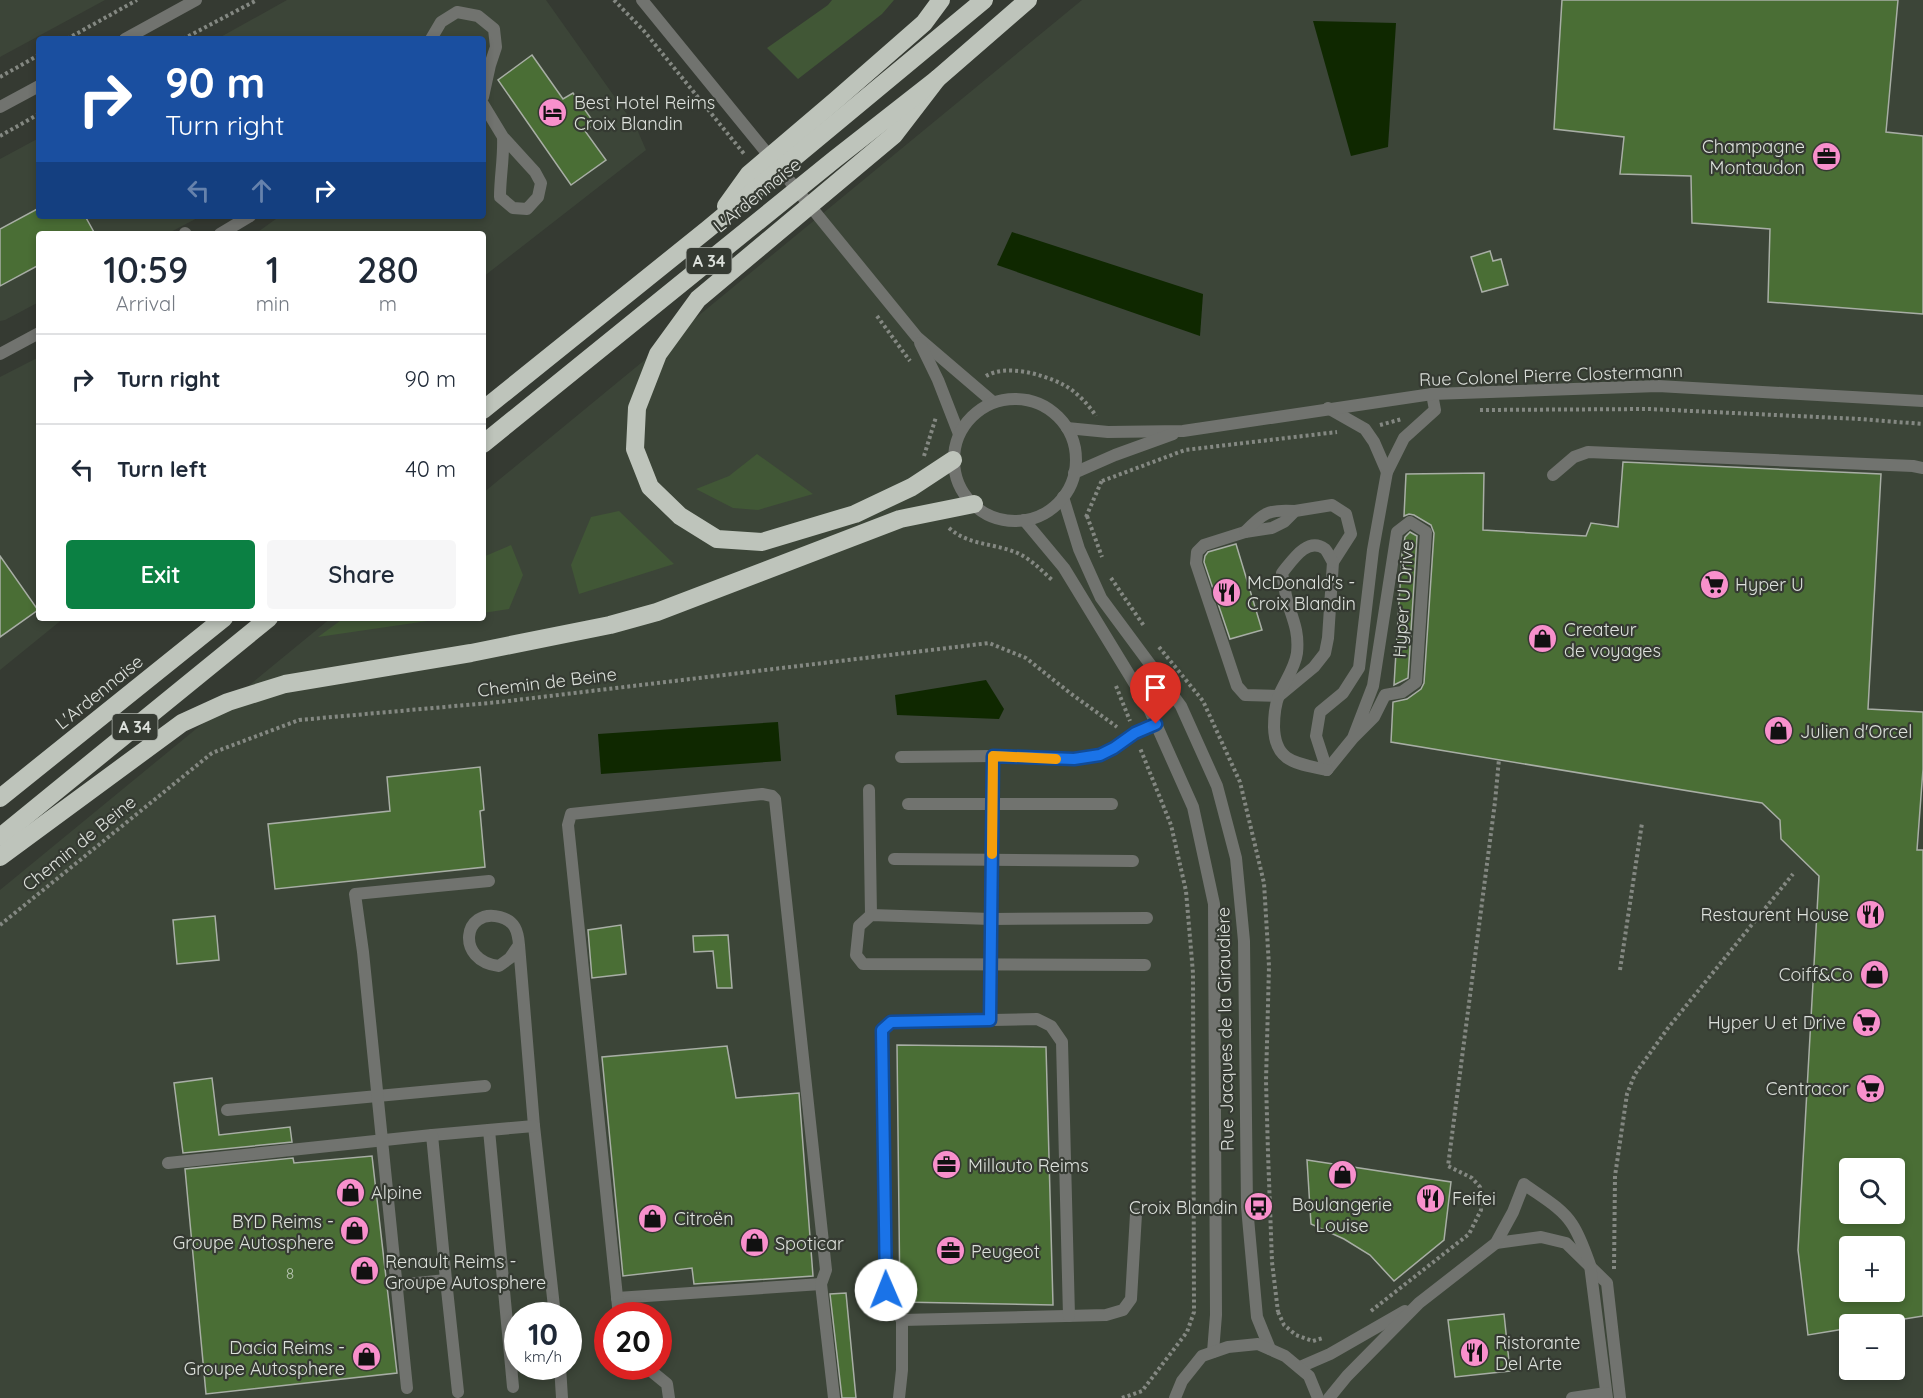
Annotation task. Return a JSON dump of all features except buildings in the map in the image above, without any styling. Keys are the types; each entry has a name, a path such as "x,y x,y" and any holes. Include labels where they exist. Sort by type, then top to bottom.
{"highway":[{"path":"708,229 749,174 924,23 941,0"},
{"name":"L'Ardennaise","path":"486,408 708,229 984,0"},
{"name":"L'Ardennaise","path":"486,442 835,159 938,79 1028,0"},
{"path":"938,79 894,135 698,299 658,354 637,408 635,449 650,487 680,516 717,538 762,542 855,514 912,487 953,460"},
{"path":"0,857 182,723 228,702 285,684 471,653 610,626 657,612 900,519 974,504"},
{"name":"L'Ardennaise","path":"0,798 220,621"},
{"name":"A 34","path":"0,837 265,621"}],"street":[{"path":"130,36 196,0"},
{"path":"643,1 917,337 993,402"},
{"path":"433,36 441,22 457,12 478,16 494,29 496,47 486,83"},
{"path":"0,107 36,88"},
{"path":"486,109 503,137 535,172 541,183 538,196 527,209 513,208 500,197 504,157 503,137"},
{"path":"225,231 245,219"},
{"path":"0,354 36,335"},
{"path":"917,337 938,380 959,434"},
{"name":"Rue Colonel Pierre Clostermann","path":"1067,428 1108,432 1183,431 1432,394 1658,386 1923,400"},
{"path":"1327,770 1317,736 1320,712 1343,693 1359,668 1373,550 1387,472 1404,438 1435,410 1432,394"},
{"path":"1016,397 1040,404 1061,418 1072,438 1077,461 1071,485 1056,508 1037,517 1013,522 990,516 969,499 957,482 953,460 959,434 971,414 993,402 1016,397"},
{"path":"1328,408 1365,429 1374,442 1387,472"},
{"name":"Rue Colonel Pierre Clostermann","path":"1074,473 1105,459 1183,431"},
{"path":"1553,475 1574,457 1588,452 1923,468"},
{"name":"Rue Jacques de la Giraudière","path":"1063,497 1079,549 1101,598 1181,706 1217,786 1236,858 1244,941 1246,1207 1257,1317 1270,1350"},
{"path":"1332,505 1346,514 1352,534 1333,562 1325,653 1314,667 1279,696 1245,695 1237,686 1196,563 1197,552 1204,545 1245,532 1272,528 1284,522 1295,511 1332,505"},
{"name":"Rue Jacques de la Giraudière","path":"1024,520 1064,568 1147,704 1193,807 1214,904 1216,1315 1213,1352"},
{"name":"Hyper U Drive","path":"1410,522 1426,532 1416,682 1402,692 1385,695 1374,717 1353,738 1373,686 1397,532 1410,522"},
{"path":"1327,770 1294,762 1283,756 1275,742 1274,718 1279,696 1296,661 1297,652 1297,627 1287,602 1282,573 1300,551 1313,546 1325,550 1333,562"},
{"path":"901,757 993,756 1074,759 1100,755 1135,733 1156,724"},
{"path":"1327,770 1353,738"},
{"path":"990,1020 993,756"},
{"path":"869,790 871,915"},
{"path":"617,1302 568,825 572,814 762,794 772,796 775,799 826,1270 821,1284 834,1398"},
{"path":"908,804 1112,804"},
{"path":"894,860 1133,861"},
{"path":"407,1388 355,894 489,881"},
{"path":"519,945 510,958 499,966 488,965 474,955 468,938 473,924 480,917 492,915 506,919 518,931 534,1126 553,1302"},
{"path":"1145,965 863,964 856,955 859,926 871,915 991,919 1147,918"},
{"path":"899,1398 902,1370 902,1320 894,1309 886,1290 882,1030 891,1022 1037,1019 1052,1026 1062,1042 1069,1316"},
{"path":"227,1110 485,1086"},
{"path":"168,1163 534,1126"},
{"path":"489,1130 513,1387"},
{"path":"432,1135 459,1392"},
{"path":"1329,1398 1347,1376 1419,1303 1496,1243 1513,1212 1524,1184 1560,1210 1572,1224 1590,1265 1607,1395 1572,1398"},
{"path":"902,1320 1106,1315 1124,1310 1131,1299 1136,1214"},
{"path":"1496,1243 1541,1237 1566,1243 1607,1283 1620,1398"},
{"path":"397,1285 446,1280"},
{"path":"617,1298 821,1284"},
{"path":"1300,1367 1330,1354 1419,1303"},
{"path":"1166,1398 1176,1395 1182,1381 1202,1356 1228,1347 1258,1344 1285,1356 1300,1367 1309,1376 1318,1398"},
{"path":"561,1380 562,1398"},
{"path":"662,1380 667,1384 669,1398"}],"path":[{"path":"72,36 137,0"},
{"path":"189,36 257,0"},
{"path":"614,0 644,31 716,120"},
{"path":"0,76 36,57"},
{"path":"0,136 36,116"},
{"path":"972,384 989,373 1010,369 1064,384 1087,404 1108,432"},
{"path":"1471,410 1649,408 1860,418 1923,424"},
{"path":"1102,481 1185,450 1365,429 1405,418"},
{"path":"1074,531 1087,516 1102,481 1105,459"},
{"path":"1033,561 1050,551"},
{"name":"Chemin de Beine","path":"0,925 212,753 299,720 500,702 990,643 1026,658 1116,726 1135,733"},
{"path":"1368,1313 1469,1234 1481,1210 1480,1187 1472,1178 1448,1166 1499,759"},
{"path":"1620,970 1642,823"},
{"path":"1615,1280 1616,1176 1627,1094 1635,1074 1668,1028 1793,874"},
{"path":"1194,1311 1216,1315"},
{"path":"1257,1317 1278,1312 1284,1324 1296,1335 1313,1341 1332,1335"},
{"path":"1324,1338 1330,1354"},
{"path":"1142,1391 1143,1398"}],"shaded area":[{"path":"0,0 105,0 36,36 0,57"},
{"path":"287,0 546,0 636,127 646,150 486,275 486,231 259,231 276,219 486,219 486,36 222,36"},
{"path":"832,0 894,0 882,14 798,79 767,48"},
{"path":"1082,0 1923,0 1923,1398 0,1398 0,890 327,621 486,621 486,491"},
{"path":"1313,21 1396,23 1388,147 1351,156"},
{"path":"36,140 36,219 195,219 173,231 36,231 36,304 0,321 0,159"},
{"path":"1012,232 1203,294 1200,336 997,265"},
{"path":"36,359 36,621 60,621 0,670 0,377"},
{"path":"757,454 813,494 758,510 733,508 696,489 729,476"},
{"path":"619,511 674,564 579,594 571,565 591,517"},
{"path":"511,545 523,575 509,609 486,613 486,556"},
{"path":"340,621 427,621 318,637"},
{"path":"986,680 1004,709 999,719 897,715 895,695"},
{"path":"778,722 781,761 601,774 598,734"}],"slow traffic":[{"path":"992,854 993,756 1056,759"}],"place":[{"name":"Best Hotel Reims Croix Blandin","path":"553,112"},
{"name":"Champagne Montaudon","path":"1826,156"},
{"name":"Hyper U","path":"1714,584"},
{"name":"McDonald's - Croix Blandin","path":"1226,592"},
{"name":"Createur de voyages","path":"1543,639"},
{"name":"Julien d'Orcel","path":"1779,731"},
{"name":"Restaurent House","path":"1870,914"},
{"name":"Coiff&Co","path":"1874,974"},
{"name":"Hyper U et Drive","path":"1867,1022"},
{"name":"Centracor","path":"1870,1088"},
{"name":"Millauto Reims","path":"947,1165"},
{"name":"Boulangerie Louise","path":"1342,1175"},
{"name":"Alpine","path":"350,1192"},
{"name":"Feifei","path":"1431,1198"},
{"name":"Croix Blandin","path":"1259,1207"},
{"name":"Citroën","path":"653,1218"},
{"name":"BYD Reims - Groupe Autosphere","path":"355,1231"},
{"name":"Spoticar","path":"754,1243"},
{"name":"Peugeot","path":"950,1251"},
{"name":"Renault Reims - Groupe Autosphere","path":"364,1271"},
{"name":"Ristorante Del Arte","path":"1474,1352"},
{"name":"Dacia Reims - Groupe Autosphere","path":"366,1357"}],"route":[{"path":"886,1290 882,1030 891,1022 990,1020 993,756 1074,759 1100,755 1135,733 1156,724"}]}
